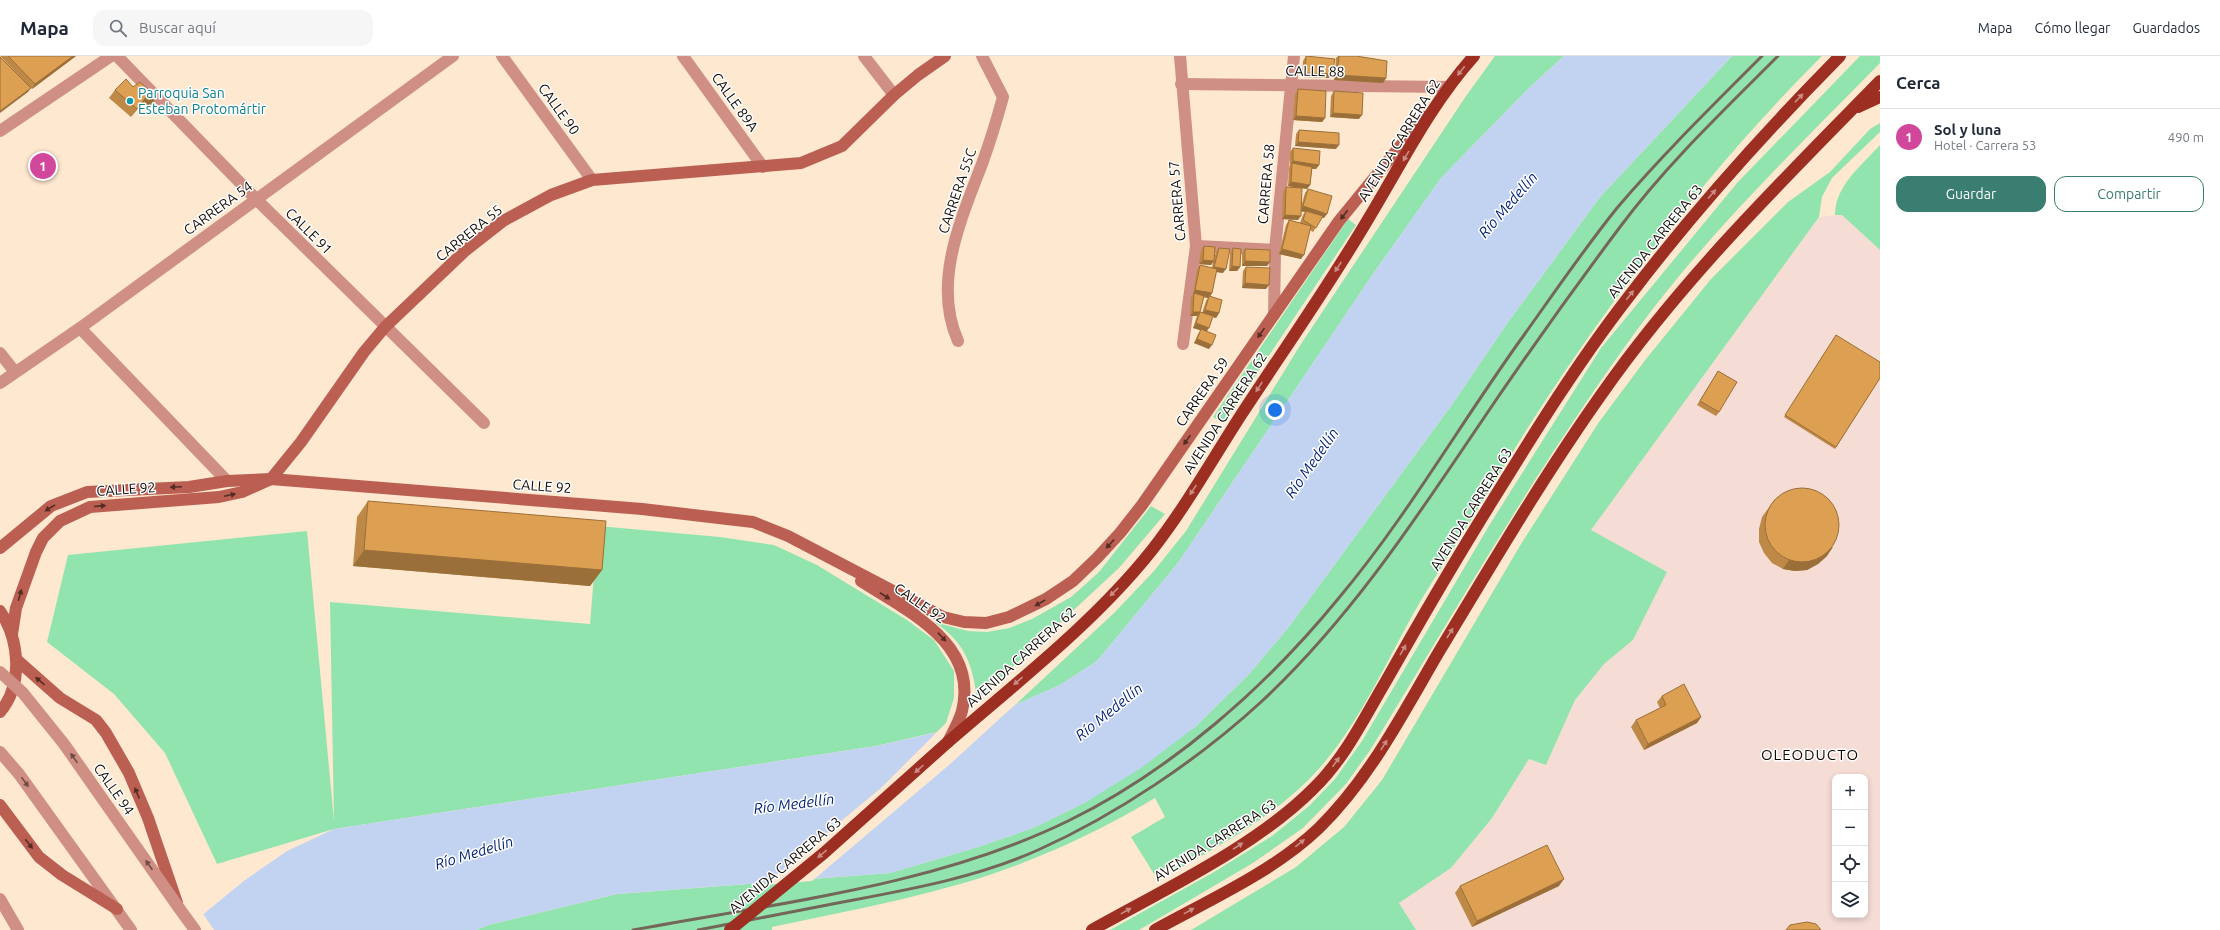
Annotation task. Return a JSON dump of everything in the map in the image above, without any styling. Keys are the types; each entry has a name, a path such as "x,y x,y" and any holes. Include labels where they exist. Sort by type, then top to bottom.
{"highway":[{"name":"AVENIDA CARRERA 62","path":"948,742 1037,664 1120,586 1152,550 1360,233 1448,87 1474,56"},
{"name":"AVENIDA CARRERA 63","path":"1092,930 1220,858 1280,818 1316,786 1352,740 1476,527 1547,415 1607,326 1646,274 1713,193 1772,126 1840,56"},
{"path":"1155,930 1264,870 1318,829 1338,807 1373,762 1503,545 1602,394 1670,304 1704,263 1739,224 1880,81"},
{"path":"1850,112 1880,97"},
{"name":"AVENIDA CARRERA 63","path":"730,930 824,853 948,742"}],"main road":[{"name":"CARRERA 55","path":"271,479 301,442 364,352 385,327 466,250 504,221 551,195 592,180 763,167 801,162 842,146 894,95 918,75 945,56"},
{"name":"CARRERA 59","path":"924,608 943,616 964,622 986,623 1009,617 1029,609 1073,581 1120,533 1137,511 1339,221 1448,87"},
{"name":"CALLE 92","path":"0,548 51,506 87,492 189,487 227,481 271,479 642,509 752,522 770,528 806,544 885,585 924,608"},
{"name":"CALLE 92","path":"12,634 16,608 36,552 43,538 60,521 90,507 219,497 242,492 271,479"},
{"name":"CALLE 92","path":"806,544 911,613 936,631 946,641 960,667 964,696 962,711 948,742"},
{"path":"0,611 12,634 17,660 14,686 0,712"},
{"path":"17,660 39,680 66,701 96,720 106,733 129,773 148,818 179,908"},
{"path":"2,809 27,842 49,865 117,910"}],"street":[{"path":"0,131 111,56"},
{"name":"CALLE 91","path":"117,56 256,199 484,423"},
{"name":"CARRERA 54","path":"0,383 80,328 453,56"},
{"name":"CALLE 90","path":"502,56 592,180"},
{"name":"CALLE 89A","path":"683,56 763,167"},
{"path":"864,56 894,95"},
{"name":"CARRERA 55C","path":"958,341 951,325 948,284 956,234 991,139 1003,97 982,56"},
{"name":"CARRERA 57","path":"1180,56 1181,84 1196,246 1183,344"},
{"name":"CARRERA 58","path":"1274,315 1275,250 1294,56"},
{"name":"CALLE 88","path":"1181,84 1448,87"},
{"path":"1196,246 1275,250"},
{"path":"80,328 227,481"},
{"path":"0,354 15,372"},
{"name":"CALLE 94","path":"0,672 23,693 64,744 195,930"},
{"path":"0,752 24,780 131,930"},
{"path":"0,899 18,930"}],"shaded area":[{"path":"1842,215 1880,250 1880,930 1416,930 1399,903 1451,868 1492,818 1529,759 1546,765 1575,700 1604,664 1633,640 1666,572 1591,530 1819,217"}],"green space":[{"path":"1495,56 1564,56 1529,88 1441,178 1373,274 1178,563 1097,661 1060,685 1015,705 1114,613 1153,572 1186,531 1299,347 1466,96"},
{"path":"1732,56 1822,56 1743,140 1706,183 1634,274 1568,367 1527,429 1424,595 1371,693 1349,729 1324,763 1291,796 1273,810 1235,836 1175,871 1170,865 1154,874 1131,837 1165,817 1155,798 1083,837 1005,870 908,898 772,927 772,930 476,930 488,925 617,894 890,873 978,847 1033,828 1086,802 1195,727 1249,674 1288,628 1451,406 1506,325 1600,197"},
{"path":"1860,56 1880,56 1880,63 1754,192 1723,226 1664,294 1637,330 1566,432 1532,484 1371,749 1346,784 1303,828 1253,863 1139,930 1110,930 1214,872 1272,836 1309,806 1335,779 1362,741 1490,524 1601,348 1737,183"},
{"path":"1880,123 1880,132 1832,178 1822,197 1819,217 1591,530 1667,572 1633,640 1604,664 1575,700 1546,765 1529,759 1492,818 1451,868 1399,903 1416,930 1191,930 1296,867 1344,827 1382,780 1521,544 1599,422 1646,359 1711,279 1788,202 1830,172 1870,129"},
{"path":"1880,145 1880,250 1842,215 1835,215 1839,195 1844,186 1857,169"},
{"path":"1348,219 1356,225 1224,423 1213,417"},
{"path":"1151,506 1165,514 1119,568 977,700 973,676 966,655 953,638 934,622 968,631 987,632 1009,628 1032,619 1071,597 1099,572"},
{"path":"598,526 720,537 774,545 817,565 907,620 934,640 954,671 954,698 946,723 937,732 876,746 334,829 217,864 165,753 114,694 47,642 68,555 307,531 334,821 330,602 590,624"}],"water":[{"name":"Río Medellín","path":"1564,56 1732,56 1600,197 1506,325 1451,406 1288,628 1249,674 1195,727 1141,768 1086,802 1033,828 978,847 890,873 617,894 488,925 476,930 184,930 245,880 287,851 334,829 876,746 952,729 1008,708 1060,685 1097,661 1178,563 1373,274 1441,178 1529,88"}],"pier":[{"path":"1019,701 949,765 812,881 764,885 881,788 940,729"},
{"path":"202,912 214,930 182,930 182,928"}],"building":[{"path":"8,56 73,56 35,84"},
{"path":"1306,56 1335,59 1332,74 1305,73"},
{"path":"1339,56 1356,56 1387,61 1386,78 1337,75"},
{"path":"0,57 31,88 0,111"},
{"path":"126,79 133,87 140,82 157,97 146,97 137,109 115,90"},
{"path":"1298,89 1326,91 1325,118 1296,116"},
{"path":"1334,91 1363,93 1362,115 1333,113"},
{"path":"1299,130 1339,133 1339,145 1298,142"},
{"path":"1293,148 1320,151 1319,165 1293,161"},
{"path":"1292,163 1312,167 1310,185 1291,182"},
{"path":"1286,187 1302,188 1301,216 1285,215"},
{"path":"1308,189 1332,196 1327,214 1303,206"},
{"path":"1306,211 1323,216 1316,228 1303,220"},
{"path":"1289,220 1311,226 1304,255 1282,249"},
{"path":"1204,246 1215,247 1214,261 1203,260"},
{"path":"1219,248 1230,249 1226,269 1214,267"},
{"path":"1233,248 1241,249 1240,267 1232,266"},
{"path":"1245,249 1270,250 1270,262 1245,261"},
{"path":"1200,265 1217,269 1212,293 1195,290"},
{"path":"1246,267 1270,268 1269,285 1245,283"},
{"path":"1194,293 1204,296 1200,312 1193,312"},
{"path":"1209,296 1222,300 1219,313 1205,310"},
{"path":"1200,312 1213,316 1209,328 1196,323"},
{"path":"1201,329 1216,335 1212,345 1197,339"},
{"path":"1836,335 1880,362 1880,378 1836,447 1785,415"},
{"path":"1718,371 1737,382 1719,412 1700,401"},
{"path":"1802,488 1823,494 1833,504 1839,525 1833,546 1823,556 1802,562 1781,556 1771,546 1765,525 1771,504 1781,494"},
{"path":"368,501 606,521 602,570 364,550"},
{"path":"1684,684 1701,717 1648,744 1636,720 1666,705 1662,696"},
{"path":"1547,845 1564,879 1477,921 1460,886"},
{"path":"1807,922 1816,924 1821,930 1786,930 1790,925"}],"railway":[{"path":"633,930 855,890 964,862 1017,843 1068,821 1106,801 1144,778 1180,752 1248,695 1280,664 1338,599 1363,568 1411,502 1501,368 1569,271 1617,208 1669,150 1762,56"},
{"path":"698,930 920,887 992,868 1038,850 1067,836 1126,803 1155,785 1211,745 1237,724 1292,672 1321,641 1348,608 1400,540 1545,330 1638,204 1676,160 1778,56"}],"place":[{"name":"Parroquia San Esteban Protomártir","path":"130,101"},
{"name":"Sol y luna","path":"43,166"}],"district":[{"name":"OLEODUCTO","path":"1810,755"}]}
